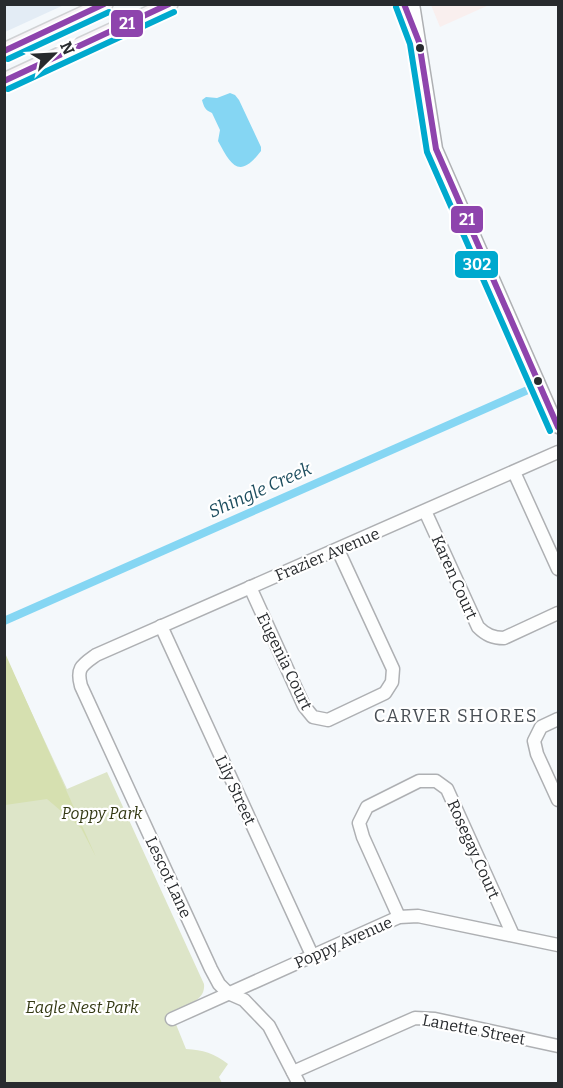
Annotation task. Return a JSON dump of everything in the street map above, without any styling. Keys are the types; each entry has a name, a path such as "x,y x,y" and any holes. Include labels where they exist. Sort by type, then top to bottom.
{"main road":[{"path":"4,51 105,4"},
{"path":"4,81 170,4"}],"street":[{"path":"404,4 419,42"},
{"path":"413,4 436,149 558,427"},
{"name":"Frazier Avenue","path":"96,655 558,452"},
{"path":"514,472 558,569"},
{"name":"Karen Court","path":"425,511 478,627 485,634 494,638 504,638 558,613"},
{"name":"Eugenia Court","path":"250,587 304,706 313,717 328,720 385,693 392,682 393,669 338,550"},
{"name":"Lily Street","path":"161,626 312,955"},
{"name":"Lescot Lane","path":"96,655 82,665 78,675 81,686 211,969 219,984 228,993 244,1000 269,1026 296,1078"},
{"path":"558,719 541,727 534,741 537,754 558,800"},
{"name":"Rosegay Court","path":"399,917 363,837 359,823 367,807 419,781 436,781 447,789 513,935"},
{"name":"Poppy Avenue","path":"172,1020 399,917 418,916 558,945"},
{"name":"Lanette Street","path":"296,1078 415,1018 435,1019 558,1046"}],"shaded area":[{"path":"5,4 64,4 64,5 5,32"},
{"path":"431,5 489,5 440,27"}],"green space":[{"name":"Eagle Nest Park","path":"4,653 67,789 107,772 204,984 202,995 198,999 171,1012 186,1049 208,1053 228,1064 219,1077 222,1083 5,1083"},
{"path":"4,653 96,857 81,828 47,799 5,805"}],"water":[{"path":"230,93 239,100 261,147 261,151 253,160 241,167 236,166 227,157 218,141 220,130 212,113 205,108 202,100 206,97 217,98"}],"waterway":[{"name":"Shingle Creek","path":"4,621 530,389"}],"transit line":[{"name":"21","path":"4,51 104,4"},
{"name":"21","path":"4,81 169,4"},
{"name":"21","path":"404,4 419,42 436,149 558,427"},
{"name":"302","path":"396,7 410,44 427,152 550,431"},
{"name":"302","path":"8,59 109,12"},
{"name":"302","path":"8,89 174,12"}],"district":[{"name":"CARVER SHORES","path":"456,716"}],"park label":[{"name":"Poppy Park","path":"102,813"}]}
